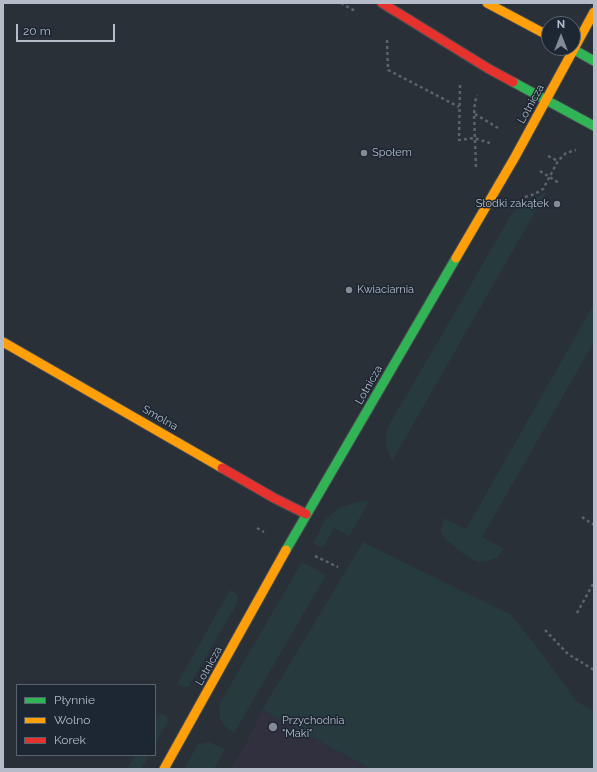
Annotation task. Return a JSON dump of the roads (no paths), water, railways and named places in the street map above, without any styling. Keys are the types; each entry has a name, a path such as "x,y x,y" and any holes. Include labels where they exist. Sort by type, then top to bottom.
{"street":[{"path":"382,3 489,69 594,126"},
{"path":"487,3 541,32"},
{"name":"Lotnicza","path":"581,34 594,12"},
{"path":"581,54 594,60"},
{"name":"Lotnicza","path":"164,769 306,514 547,100 569,56"},
{"name":"Smolna","path":"3,342 274,498 306,514"}],"place":[{"name":"Społem","path":"364,153"},
{"name":"Słodki zakątek","path":"557,204"},
{"name":"Kwiaciarnia","path":"349,290"},
{"name":"Przychodnia \"Maki\"","path":"273,727"}]}
